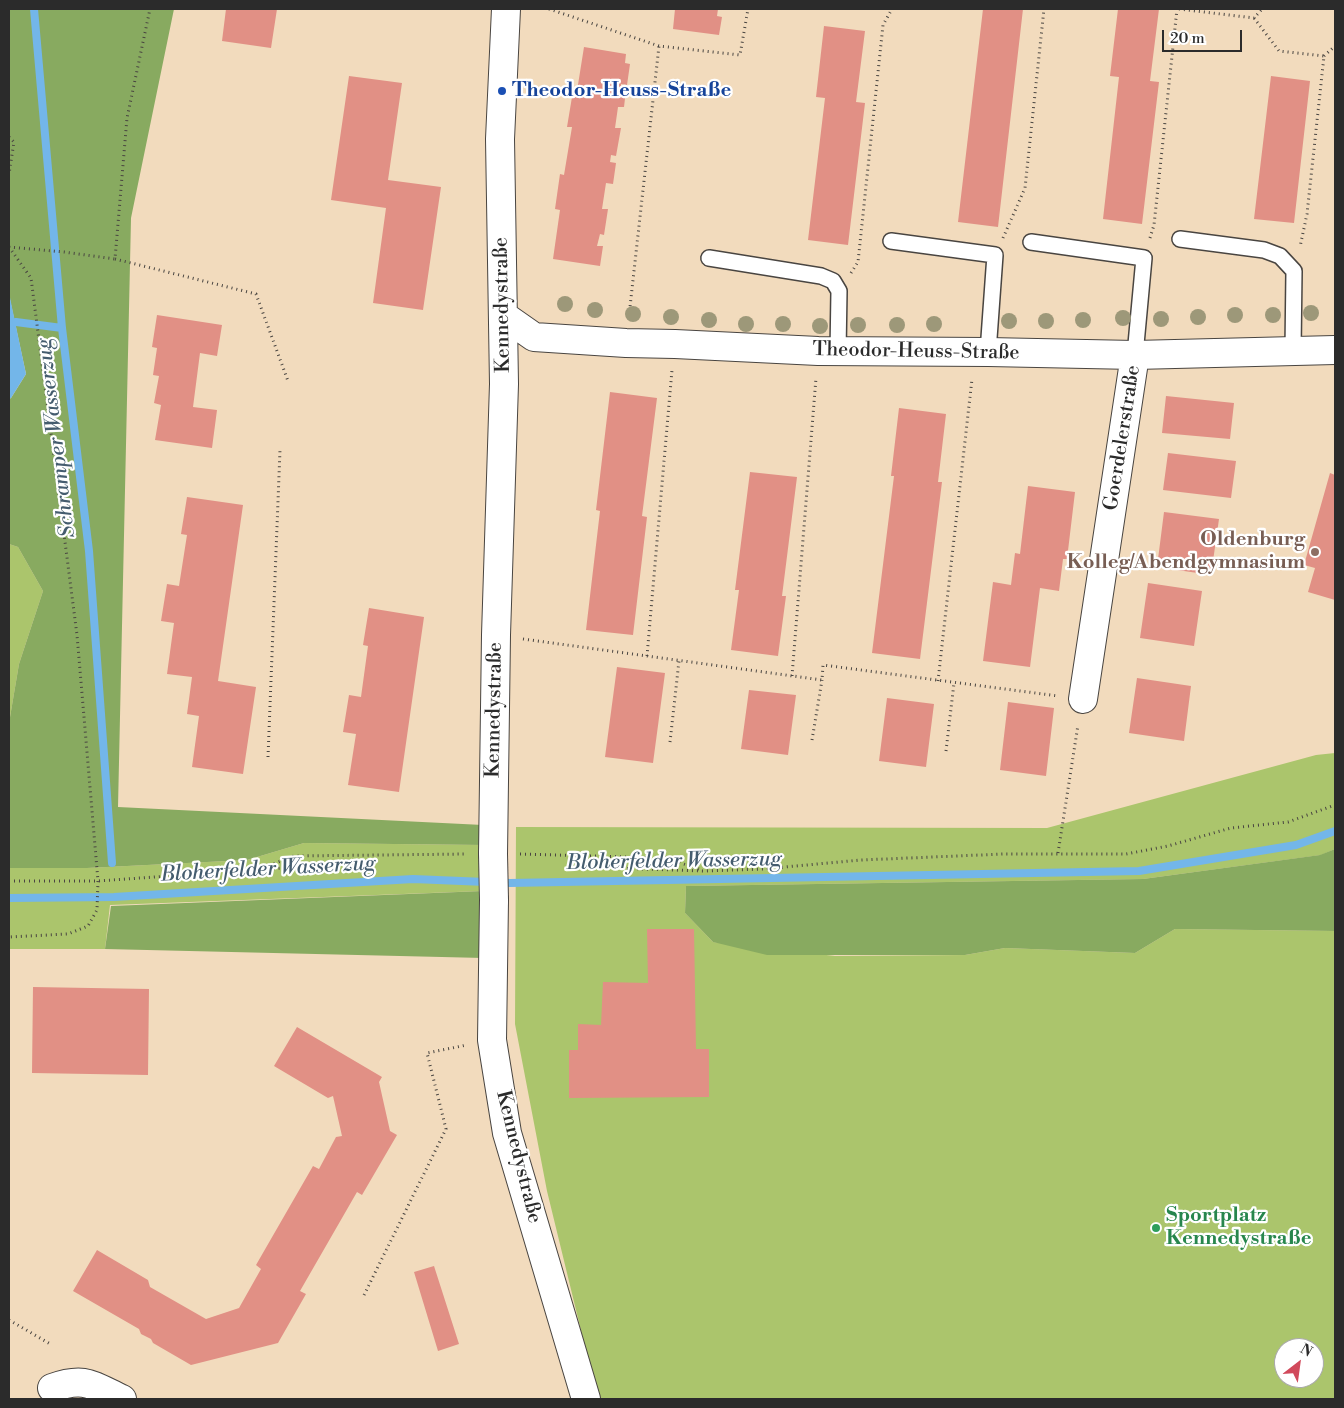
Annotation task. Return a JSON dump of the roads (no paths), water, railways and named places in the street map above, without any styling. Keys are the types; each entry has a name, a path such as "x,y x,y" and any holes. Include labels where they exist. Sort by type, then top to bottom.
{"street":[{"name":"Kennedystraße","path":"506,9 500,139 504,316 502,457 496,635 492,1040 507,1133 586,1399"},
{"name":"Theodor-Heuss-Straße","path":"504,316 534,337 626,343 828,351 1135,355 1335,350"},
{"name":"Goerdelerstraße","path":"1083,700 1135,355"},
{"path":"52,1388 68,1382 86,1382 122,1399"}],"lane":[{"path":"1180,238 1264,250 1280,256 1294,271 1293,350"},
{"path":"891,241 995,255 982,352"},
{"path":"1031,242 1144,258 1135,355"},
{"path":"709,258 821,276 833,282 839,291 828,351"}],"water":[{"path":"9,293 26,374 9,399"}],"waterway":[{"name":"Schramper Wasserzug","path":"34,9 62,328 89,551 112,863"},
{"path":"16,322 62,328"},
{"name":"Bloherfelder Wasserzug","path":"9,898 114,897 413,879 510,883 1139,871 1296,845 1335,831"}],"place":[{"name":"Theodor-Heuss-Straße","path":"502,91"},
{"name":"Oldenburg Kolleg/Abendgymnasium","path":"1315,552"},
{"name":"Sportplatz Kennedystraße","path":"1156,1228"}]}
